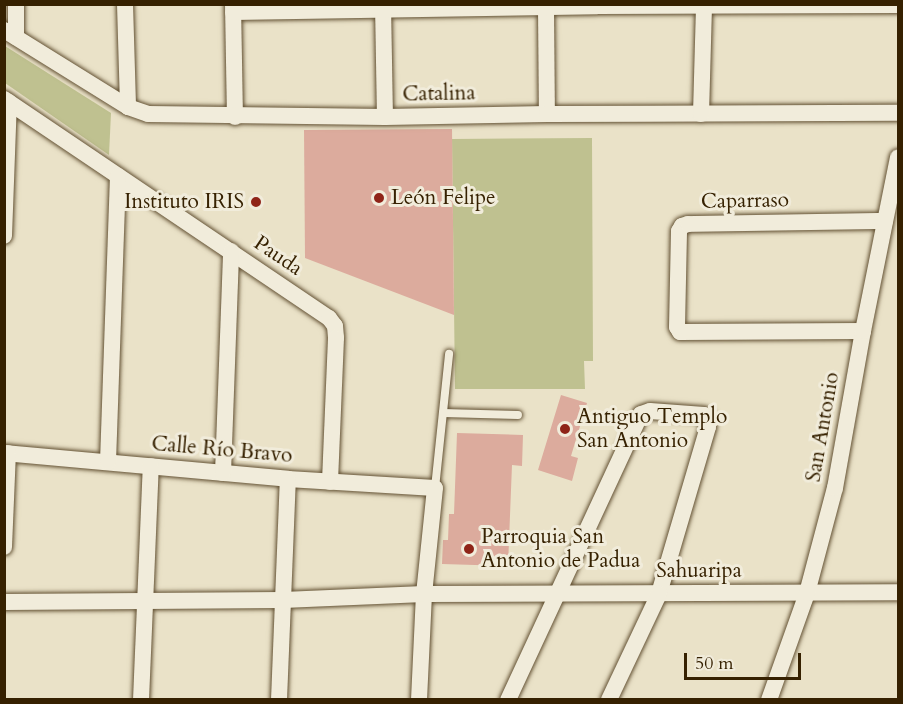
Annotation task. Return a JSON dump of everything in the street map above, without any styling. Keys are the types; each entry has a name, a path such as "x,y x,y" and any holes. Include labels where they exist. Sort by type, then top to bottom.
{"street":[{"path":"10,33 16,4"},
{"path":"125,4 128,107"},
{"path":"701,114 704,5"},
{"path":"235,117 233,8 898,5"},
{"path":"383,7 385,117"},
{"path":"546,8 547,114"},
{"name":"Catalina","path":"10,33 128,107 148,114 235,117 385,117 898,113"},
{"path":"4,236 7,101"},
{"name":"Pauda","path":"7,101 329,318 335,326 330,482"},
{"name":"San Antonio","path":"769,699 807,593 835,488 863,331 898,158"},
{"path":"108,462 118,176"},
{"name":"Caparraso","path":"863,331 680,332 677,327 679,231 682,226 688,224 885,221"},
{"path":"223,473 231,251"},
{"path":"508,699 641,414 650,411 704,415 708,421 659,594 609,699"},
{"path":"4,547 6,453"},
{"name":"Calle Río Bravo","path":"6,453 288,479 435,488"},
{"path":"141,699 151,466"},
{"path":"279,699 288,479"},
{"path":"419,699 424,594 435,488"},
{"name":"Sahuaripa","path":"4,602 283,600 424,594 898,592"}],"lane":[{"path":"435,488 449,354"},
{"path":"443,413 518,415"}],"green space":[{"path":"5,46 111,113 109,155 5,83"},
{"path":"592,138 593,361 584,361 585,389 455,389 452,139"}],"building":[{"name":"León Felipe","path":"452,129 454,315 305,258 304,130"},
{"name":"Antiguo Templo San Antonio","path":"561,395 587,403 571,456 578,458 572,481 538,470"},
{"name":"Parroquia San Antonio de Padua","path":"457,433 523,435 522,466 512,465 508,566 442,564 443,540 448,540 449,514 454,514"}],"place":[{"name":"León Felipe","path":"379,198"},
{"name":"Instituto IRIS","path":"256,202"},
{"name":"Antiguo Templo San Antonio","path":"565,429"},
{"name":"Parroquia San Antonio de Padua","path":"469,549"}]}
